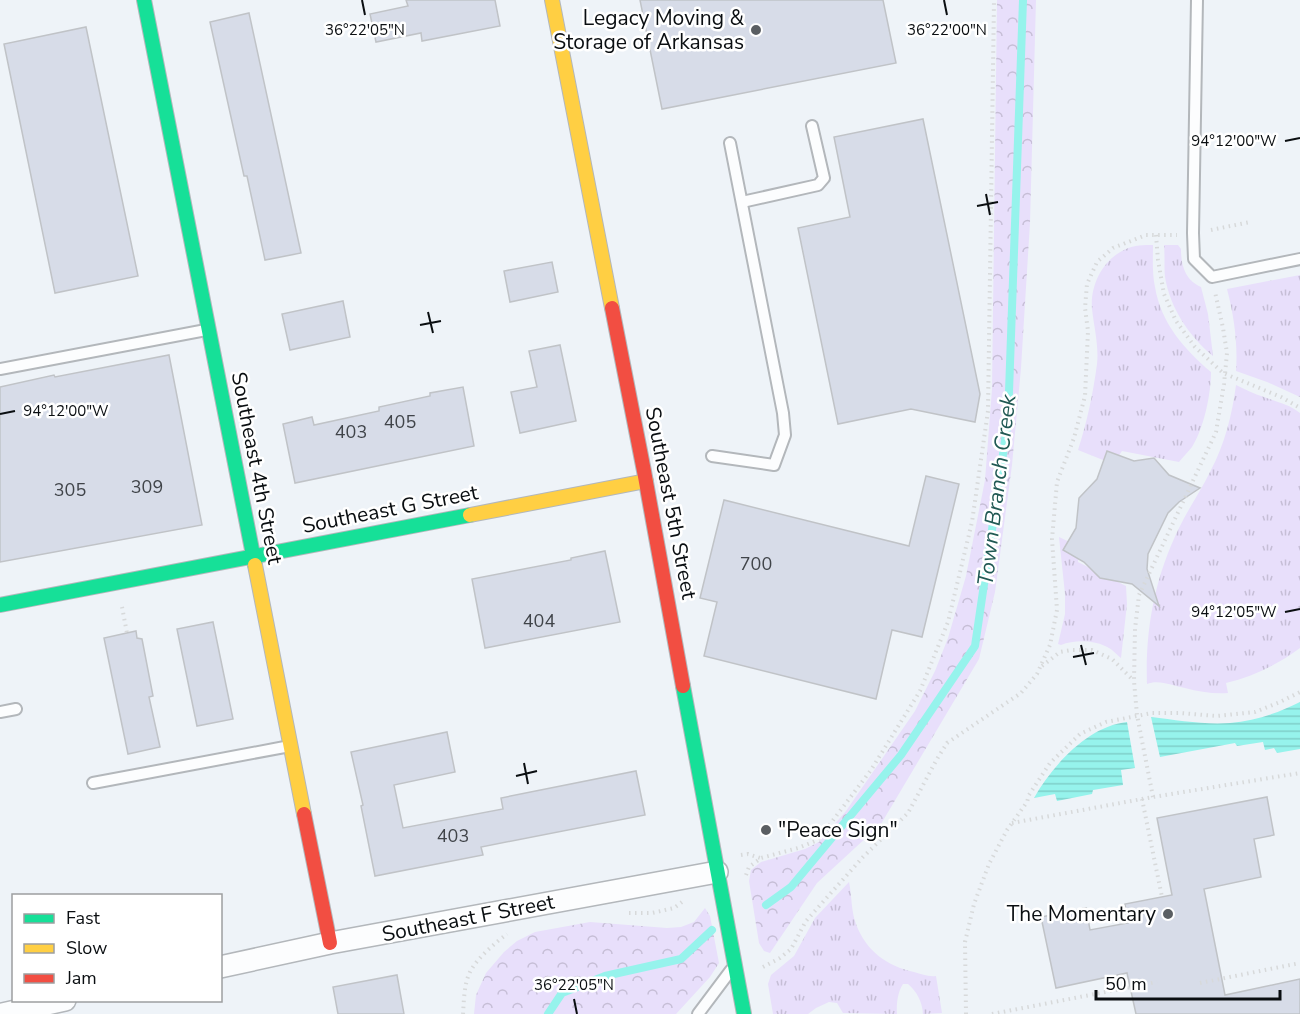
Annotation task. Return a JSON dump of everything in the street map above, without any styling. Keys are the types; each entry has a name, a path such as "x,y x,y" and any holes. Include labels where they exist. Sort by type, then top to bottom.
{"street":[{"name":"Southeast 4th Street","path":"144,0 330,943"},
{"name":"Southeast 5th Street","path":"552,0 646,481 744,1014"},
{"name":"Southeast G Street","path":"0,605 646,481"},
{"name":"Southeast F Street","path":"222,967 330,943 717,872"},
{"path":"2,1014 55,1002"}],"lane":[{"path":"1197,0 1194,259 1212,277 1300,259"},
{"path":"742,202 818,185 824,178 812,126"},
{"path":"712,456 774,465 785,435 783,413 730,143"},
{"path":"0,369 209,330"},
{"path":"0,712 16,709"},
{"path":"93,783 291,746"},
{"path":"698,1014 735,965"}],"path":[{"path":"738,855 748,854 760,858 818,840 871,770 920,691 948,622 972,522 987,411 994,0"},
{"path":"1210,230 1250,222"},
{"path":"760,969 791,949 806,921 862,857 908,813 947,743 1021,693 1037,674 1050,645 1057,610 1052,539 1057,482 1074,438 1085,396 1088,331 1085,308 1087,284 1097,262 1113,248 1146,235 1182,235"},
{"path":"1156,235 1164,294 1176,321 1195,347 1222,373 1281,397 1300,408"},
{"path":"1153,797 1137,715 1134,681 1138,595 1216,432 1227,353 1224,328 1212,277"},
{"path":"1039,669 1060,652 1092,650 1112,659 1134,681"},
{"path":"966,1014 965,942 974,904 989,864 1050,763 1080,734 1107,722 1152,713 1217,716 1255,712 1300,692"},
{"path":"1012,823 1300,773"},
{"path":"1142,799 1162,897"},
{"path":"620,914 652,913 674,908 688,898"},
{"path":"463,1014 464,997 471,971 488,949 510,932"},
{"path":"1200,982 1300,963"},
{"path":"992,1014 1157,982"}],"green space":[{"path":"997,0 1036,0 1030,223 1021,368 1012,465 995,592 979,659 881,824 817,883 770,953 764,951 759,943 749,881 751,870 761,862 805,849 819,842 846,811 915,711 948,638 966,576 985,480 992,389"},
{"path":"1153,245 1153,276 1162,312 1183,344 1211,372 1210,390 1196,439 1179,462 1122,451 1113,464 1078,450 1094,386 1097,364 1097,343 1092,309 1093,291 1105,266 1118,253 1132,247"},
{"path":"1164,245 1178,245 1181,249 1185,271 1191,280 1201,287 1208,314 1213,356 1196,340 1182,321 1171,300 1165,277"},
{"path":"1300,275 1300,397 1236,371 1235,330 1227,289"},
{"path":"1236,385 1287,405 1300,413 1300,648 1265,669 1226,683 1228,693 1201,692 1161,683 1147,684 1150,623 1158,584 1179,528 1220,451 1230,418"},
{"path":"1059,537 1080,547 1078,562 1126,586 1127,604 1121,658 1100,644 1077,642 1058,644 1065,614"},
{"path":"849,882 854,919 865,942 879,956 895,966 936,976 942,1013 923,1014 922,1005 916,994 908,984 903,984 898,998 897,1014 843,1013 837,1003 829,1002 808,1014 773,1014 768,984 771,975 794,956 815,918"},
{"path":"705,908 710,916 719,963 710,977 676,1014 474,1014 476,995 486,973 517,941 535,932 590,922 681,927 694,922"}],"shaded area":[{"path":"1300,702 1300,749 1277,753 1274,748 1265,750 1263,742 1237,746 1235,743 1160,757 1151,717 1200,723 1230,723 1266,716"},
{"path":"1127,722 1135,768 1121,770 1123,785 1093,790 1092,794 1057,801 1055,794 1034,798 1061,761 1085,739 1113,725"}],"building":[{"path":"406,0 495,0 500,26 422,41 421,33 376,42 370,14 408,6"},
{"path":"640,0 883,0 896,63 662,109"},
{"path":"249,13 301,253 265,260 210,22"},
{"path":"86,27 138,276 55,293 4,44"},
{"path":"923,119 980,394 975,422 911,409 838,424 798,228 850,217 834,137"},
{"path":"552,262 558,292 510,302 504,271"},
{"path":"343,301 350,337 290,350 282,314"},
{"path":"560,345 576,421 520,433 511,392 537,387 529,351"},
{"path":"169,355 202,525 0,562 0,387"},
{"path":"463,387 474,446 295,483 283,424 312,417 314,425 379,411 379,407 430,396 430,393"},
{"path":"1107,451 1134,461 1154,458 1169,475 1200,488 1179,502 1168,513 1148,554 1147,569 1159,606 1132,584 1100,578 1084,562 1063,550 1076,528 1079,498 1097,479"},
{"path":"926,476 959,484 922,637 892,630 876,699 704,656 717,602 700,598 724,500 909,546"},
{"path":"605,551 620,622 485,648 472,579 571,560 571,558"},
{"path":"213,622 233,719 197,726 177,629"},
{"path":"136,631 137,638 142,639 153,696 149,697 160,747 128,754 104,638"},
{"path":"447,732 455,772 394,785 403,828 503,809 501,798 636,771 645,815 481,847 483,855 375,876 351,752"},
{"name":"The Momentary","path":"1267,797 1274,835 1254,839 1261,877 1204,889 1225,995 1300,979 1300,1014 1136,1014 1127,973 1056,988 1041,917 1086,908 1090,930 1128,923 1125,904 1172,895 1157,818"},
{"path":"397,975 404,1014 338,1014 333,987"}],"waterway":[{"name":"Town Branch Creek","path":"766,905 791,887 901,755 975,646 1008,420 1023,0"},
{"name":"Town Branch Creek","path":"548,1014 562,993 605,976 681,959 712,930"}],"traffic: fast":[{"path":"144,0 255,565"},
{"path":"0,605 470,515"},
{"path":"683,686 744,1014"}],"traffic: slow":[{"path":"552,0 612,308"},
{"path":"470,515 646,481"},
{"path":"255,565 304,814"}],"traffic: jam":[{"path":"612,308 683,686"},
{"path":"304,814 330,943"}],"place":[{"name":"Legacy Moving & Storage of Arkansas","path":"756,30"},
{"name":"\"Peace Sign\"","path":"766,830"},
{"name":"The Momentary","path":"1168,914"}]}
